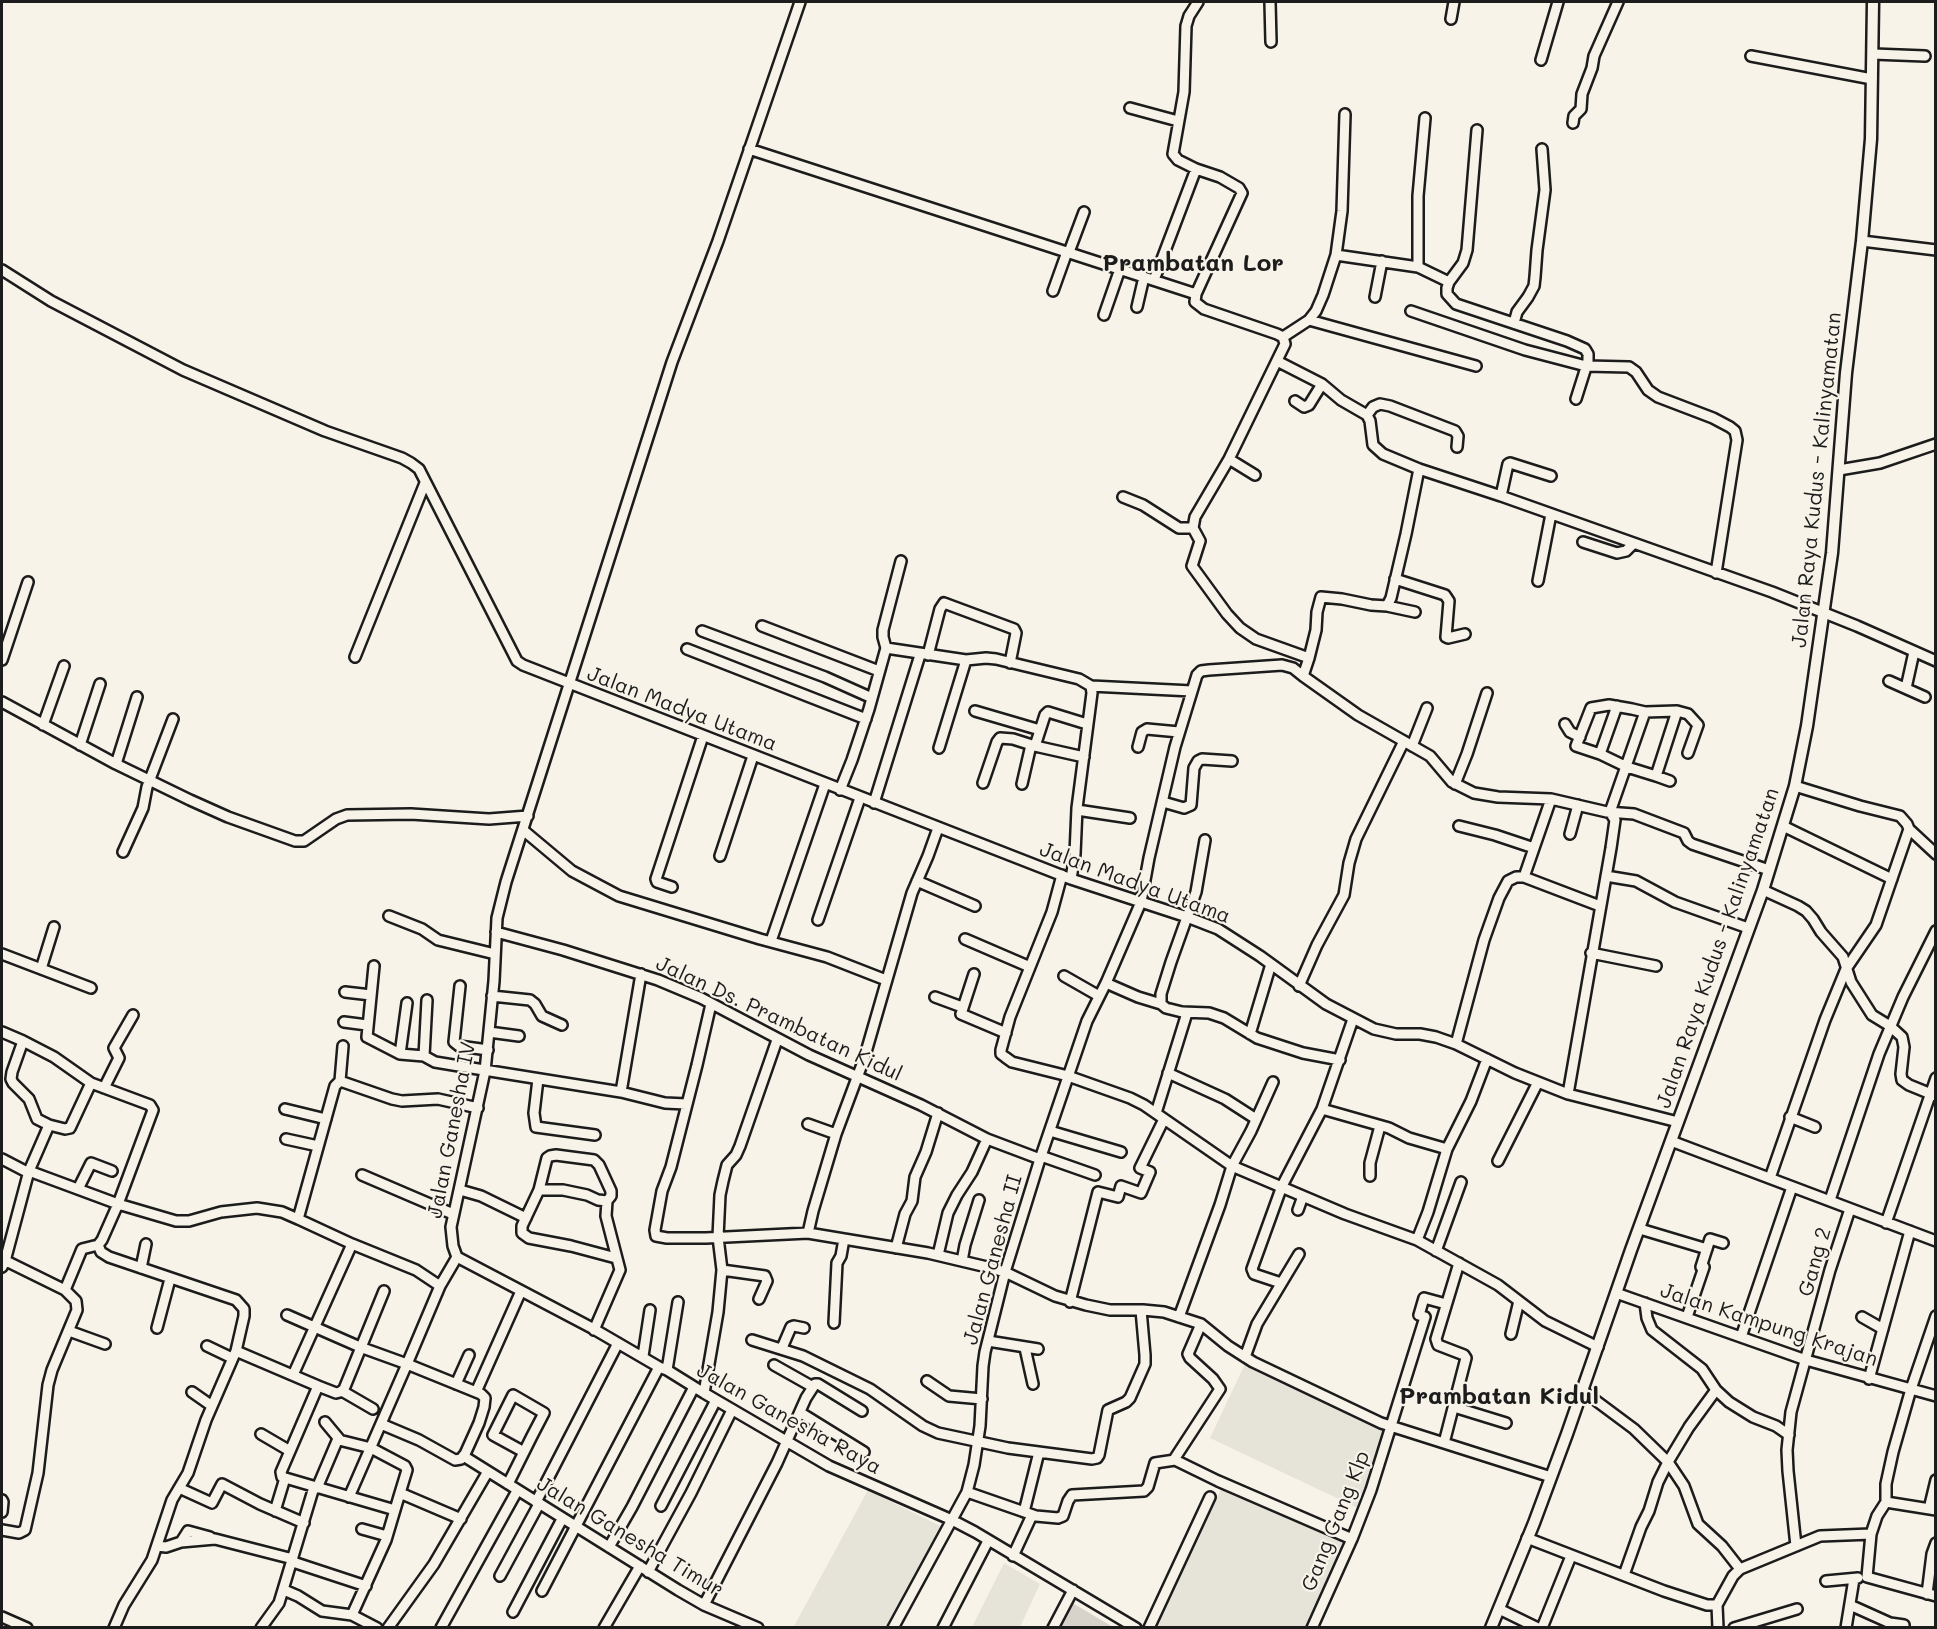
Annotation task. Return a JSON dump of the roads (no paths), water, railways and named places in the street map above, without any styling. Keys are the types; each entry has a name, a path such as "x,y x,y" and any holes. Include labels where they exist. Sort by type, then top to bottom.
{"main road":[{"name":"Jalan Raya Kudus - Kalinyamatan","path":"1491,1628 1583,1391 1616,1293 1762,890 1795,786 1808,726 1825,613 1846,374 1862,241 1871,139 1873,2"}],"street":[{"name":"Jalan Ganesha IV","path":"457,1257 451,1238 453,1214 485,1071 498,908 672,362 718,241 800,2"},
{"path":"1198,2 1186,26 1185,78 1173,153 1178,160 1220,177 1239,188 1242,193 1194,299 1196,304 1204,309 1283,337"},
{"path":"1270,2 1271,42"},
{"path":"1451,18 1454,2"},
{"path":"1541,60 1558,2"},
{"path":"1572,123 1574,116 1581,109 1582,94 1594,56 1617,2"},
{"path":"1872,54 1925,56"},
{"path":"1751,56 1872,79"},
{"path":"1130,108 1178,121"},
{"path":"1283,337 1310,320 1320,303 1336,255 1342,211 1345,114"},
{"path":"1418,267 1418,196 1425,118"},
{"path":"1477,130 1467,250 1463,263 1449,282 1447,294 1456,304 1579,345 1585,349 1588,354 1586,366 1576,399"},
{"path":"749,149 1196,294"},
{"path":"1514,323 1517,312 1534,286 1536,250 1545,190 1542,149"},
{"path":"1154,280 1196,169"},
{"path":"1053,291 1084,212"},
{"path":"1862,241 1935,250"},
{"path":"1336,255 1418,267 1449,282"},
{"path":"1375,297 1382,261"},
{"path":"1104,315 1120,269"},
{"name":"Jalan Madya Utama","path":"2,270 51,301 183,370 325,431 402,458 419,469 517,661 526,667 1067,877 1187,917 1224,932 1299,986 1353,1019 1387,1033 1436,1037 1568,1094 1678,1122"},
{"path":"1137,306 1144,277"},
{"path":"1411,311 1525,350 1586,366 1629,367 1638,374 1648,390 1658,397 1713,418 1735,431 1737,440 1716,573"},
{"path":"1310,320 1476,366"},
{"path":"1283,337 1284,348 1229,459 1195,517 1193,528 1200,541 1192,563 1193,568 1227,614 1240,628 1256,639 1306,668 1358,715 1430,756 1455,784 1474,793 1551,799 1610,812 1634,814 1686,834 1688,841 1692,844 1769,870"},
{"path":"1277,361 1322,384 1341,400 1367,416 1370,421 1374,448 1383,454 1419,469 1772,592 1935,661"},
{"path":"1296,400 1304,406 1309,405 1322,384"},
{"path":"1367,416 1373,408 1380,404 1390,406 1455,431 1458,436 1457,447"},
{"path":"1839,470 1876,464 1935,444"},
{"path":"1229,459 1255,475"},
{"path":"1501,496 1506,467 1510,463 1551,476"},
{"path":"1387,606 1419,469"},
{"path":"355,657 425,483"},
{"path":"1123,497 1143,505 1179,528 1193,528"},
{"path":"1538,581 1551,514"},
{"path":"1583,542 1617,553 1626,551 1633,544"},
{"path":"840,790 872,698 885,648 883,630 901,561"},
{"path":"1395,579 1445,595 1449,601 1446,637 1465,634"},
{"path":"2,660 28,582"},
{"path":"1306,668 1316,630 1321,597 1342,598 1415,612"},
{"path":"874,803 944,603 1014,629 1016,633 1010,663"},
{"path":"762,626 879,671"},
{"path":"702,631 825,677 872,698"},
{"path":"885,648 966,660 986,658 1079,679 1090,686 1192,692"},
{"path":"687,649 866,719"},
{"path":"1906,688 1914,652"},
{"path":"939,748 966,660"},
{"name":"Jalan Ganesha II","path":"893,1628 967,1491 977,1443 983,1366 1005,1272 1086,1021 1100,996 1141,902 1157,821 1179,732 1199,672 1282,665 1306,668"},
{"path":"43,725 64,666"},
{"path":"1889,681 1924,697"},
{"path":"80,745 100,684"},
{"path":"1090,686 1092,693 1086,724 1075,854 1010,1017 1001,1054 1012,1062 1068,1076 1130,1098 1232,1166 1417,1240 1498,1285 1554,1327 1598,1347"},
{"path":"1455,784 1487,693"},
{"path":"116,764 137,697"},
{"path":"2,702 116,764 228,817 295,841 304,841 336,819 346,815 411,814 489,819 528,816"},
{"path":"1670,781 1627,767 1576,746 1591,708 1609,705 1645,712 1677,711 1688,714 1698,725 1688,753"},
{"path":"1599,754 1617,706"},
{"path":"1299,986 1317,945 1344,895 1348,863 1356,839 1427,708"},
{"path":"975,711 1040,730"},
{"path":"1656,776 1677,711"},
{"path":"1022,784 1033,746 1048,712 1086,724"},
{"path":"1610,812 1645,712"},
{"path":"123,852 143,808 150,780 173,719"},
{"path":"1565,724 1570,732 1580,737"},
{"path":"1138,747 1142,732 1147,729 1179,732"},
{"path":"672,887 657,882 656,879 703,736"},
{"path":"983,783 1000,738 1013,739 1033,746 1084,757"},
{"path":"720,856 753,756"},
{"path":"1163,802 1188,807 1192,802 1194,768 1198,761 1202,759 1232,761"},
{"path":"773,937 825,784"},
{"path":"1795,786 1900,816 1910,830 1935,854"},
{"path":"818,920 860,798"},
{"path":"1524,877 1551,799"},
{"path":"1570,834 1578,805"},
{"path":"1077,810 1130,818"},
{"path":"1568,1094 1615,820 1610,812"},
{"path":"1459,826 1534,848"},
{"path":"1783,826 1892,879"},
{"path":"808,1233 836,1134 858,1077 891,960 917,881 938,828"},
{"path":"523,830 572,871 619,896 773,937 886,979"},
{"path":"1770,1178 1825,1020 1846,969 1876,925 1910,830"},
{"path":"1161,1004 1161,993 1196,892 1205,840"},
{"path":"1606,876 1636,881 1675,902 1748,928"},
{"path":"1456,1044 1484,940 1499,898 1508,881 1524,877 1600,906"},
{"path":"917,881 975,906"},
{"path":"1762,890 1806,911 1826,939 1843,957 1857,994 1872,1015 1902,1037 1904,1042 1902,1080 1908,1085 1933,1095"},
{"path":"389,915 422,929 438,939 495,954"},
{"path":"41,969 54,927"},
{"path":"1830,1200 1890,1026 1935,931"},
{"name":"Jalan Ds. Prambatan Kidul","path":"496,932 563,950 664,982 711,1004 777,1040 938,1113 987,1139 1095,1175"},
{"path":"965,939 1030,967"},
{"path":"1591,953 1656,966"},
{"path":"2,954 91,988"},
{"path":"1250,1034 1271,964"},
{"path":"374,966 367,1025 368,1039 400,1054 424,1056 435,1062 686,1104"},
{"path":"621,1092 641,974"},
{"path":"974,974 960,1013 1006,1033"},
{"path":"1064,976 1100,996"},
{"path":"1106,983 1166,1008 1217,1016 1257,1038 1303,1053 1340,1060"},
{"path":"460,986 454,1042 463,1047 488,1050"},
{"path":"345,992 370,995"},
{"path":"492,996 530,1000 542,1016 562,1025"},
{"path":"935,997 962,1007"},
{"path":"424,1056 427,1000"},
{"path":"400,1054 407,1003"},
{"path":"711,1004 671,1167 662,1191 655,1234 658,1237 808,1233 938,1255 1005,1272 1070,1302 1110,1310 1164,1312 1201,1324 1245,1357 1317,1394 1392,1427 1551,1477"},
{"path":"1070,1302 1098,1192 1118,1197 1121,1186 1142,1193 1150,1172 1140,1168 1160,1116 1168,1073 1187,1013"},
{"path":"104,1088 119,1058 114,1048 133,1015"},
{"path":"1281,1283 1254,1274 1252,1269 1282,1186 1322,1109 1353,1019"},
{"path":"344,1022 367,1025"},
{"path":"2,1032 54,1057 91,1083 150,1105 153,1110 118,1204 98,1245 82,1249 65,1290"},
{"path":"489,1032 519,1036"},
{"path":"704,1394 716,1333 722,1270 718,1237 723,1180 728,1164 740,1146 777,1040"},
{"path":"23,1041 11,1079 29,1099 37,1119 50,1125 70,1128 91,1083"},
{"path":"298,1219 336,1086 340,1081 343,1046"},
{"path":"1417,1240 1447,1149 1471,1101 1487,1059"},
{"path":"1168,1073 1225,1099 1256,1119"},
{"path":"1886,1223 1933,1095 1935,1078"},
{"path":"538,1080 534,1113 536,1127 595,1136"},
{"path":"340,1081 402,1101 438,1099 478,1108"},
{"path":"1179,1317 1232,1166 1273,1082"},
{"path":"1498,1161 1538,1082"},
{"path":"285,1109 326,1119"},
{"path":"1322,1109 1447,1149"},
{"path":"896,1248 912,1201 915,1177 926,1152 938,1113"},
{"path":"1790,1117 1815,1127"},
{"path":"808,1124 836,1134"},
{"path":"2,1530 19,1533 25,1530 38,1473 48,1385 77,1310 77,1304 65,1290 3,1262 29,1172 50,1125"},
{"path":"1370,1176 1370,1163 1380,1126"},
{"path":"1050,1131 1121,1152"},
{"path":"286,1139 318,1146"},
{"path":"938,1255 948,1213 972,1172 987,1139"},
{"path":"1671,1141 1935,1241"},
{"path":"594,1330 620,1273 605,1212 611,1191 599,1165 594,1160 556,1155 547,1158 539,1190 521,1230 525,1236 616,1258"},
{"path":"2,1159 29,1172 118,1204 182,1222 245,1208 273,1210 416,1270 440,1286"},
{"path":"78,1189 91,1163 112,1171"},
{"path":"362,1175 453,1214"},
{"path":"1437,1251 1461,1182"},
{"path":"1742,1337 1792,1187"},
{"path":"460,1190 482,1196 526,1218"},
{"path":"539,1190 563,1190 607,1202"},
{"path":"1298,1210 1303,1196"},
{"path":"962,1261 980,1200"},
{"name":"Gang 2","path":"1796,1546 1788,1471 1791,1412 1830,1270 1850,1209"},
{"path":"1640,1229 1707,1249"},
{"path":"1869,1379 1910,1231"},
{"path":"1687,1317 1711,1238 1723,1243"},
{"path":"834,1323 837,1263 841,1256 844,1239"},
{"path":"141,1268 146,1244"},
{"path":"293,1375 352,1244"},
{"path":"98,1245 104,1254 230,1297 241,1304 244,1309 244,1322 234,1354 188,1473 168,1510 148,1569 124,1605 114,1628"},
{"path":"1245,1357 1257,1324 1299,1254"},
{"path":"349,1497 440,1286 457,1257"},
{"name":"Jalan Ganesha Raya","path":"457,1257 643,1356 829,1466 952,1520 1136,1628"},
{"path":"1444,1443 1466,1358 1464,1355 1442,1347 1436,1339 1459,1263"},
{"path":"722,1270 765,1276 767,1281 759,1299"},
{"path":"157,1328 170,1278"},
{"path":"342,1391 384,1291"},
{"path":"476,1392 521,1291"},
{"name":"Jalan Kampung Krajan","path":"1616,1293 1806,1360 1935,1396"},
{"name":"Gang Gang Klp","path":"1312,1628 1371,1490 1425,1317 1419,1315 1424,1298 1446,1304"},
{"path":"1511,1334 1520,1301"},
{"path":"542,1591 574,1527 663,1369 678,1302"},
{"path":"1645,1303 1647,1318 1652,1330 1702,1369 1716,1390 1729,1402 1752,1417 1776,1426 1789,1435"},
{"path":"643,1356 650,1310"},
{"path":"752,1340 803,1356 870,1389 923,1426 938,1433 977,1443 1092,1459 1098,1457 1108,1410 1130,1398 1144,1364 1141,1310"},
{"path":"287,1315 360,1347 476,1392 484,1398 479,1423 461,1460 455,1460 419,1440 381,1424"},
{"path":"1866,1576 1871,1534 1877,1516 1886,1502 1886,1484 1893,1452 1935,1316"},
{"path":"1862,1317 1883,1329"},
{"path":"1175,1460 1220,1389 1213,1379 1190,1359 1188,1354 1201,1324"},
{"path":"782,1348 791,1327 804,1328"},
{"path":"69,1331 105,1344"},
{"path":"988,1341 1038,1349"},
{"path":"500,1575 618,1343"},
{"path":"207,1346 293,1375 318,1386 336,1392 342,1391 373,1409"},
{"path":"1025,1348 1033,1384"},
{"path":"456,1384 469,1354"},
{"path":"774,1365 813,1387"},
{"path":"927,1381 949,1396 982,1399"},
{"path":"704,1605 813,1387 818,1384 862,1411"},
{"path":"318,1386 281,1472 285,1478 395,1510"},
{"path":"609,1547 694,1387"},
{"path":"1624,1575 1641,1527 1650,1511 1658,1482 1689,1427 1716,1390"},
{"path":"1583,1391 1634,1429 1668,1462 1684,1486 1698,1524 1722,1546 1740,1569"},
{"path":"192,1392 212,1406"},
{"path":"508,1484 544,1413 513,1395 493,1435 524,1452"},
{"path":"661,1506 717,1400"},
{"path":"1454,1407 1506,1423"},
{"path":"604,1628 692,1493 732,1410"},
{"path":"801,1413 864,1452"},
{"path":"325,1422 340,1440 371,1448 406,1467 387,1536 352,1615"},
{"path":"261,1434 290,1451"},
{"path":"261,1628 274,1611 284,1590 316,1487 336,1441 340,1440"},
{"path":"1013,1556 1028,1513 1039,1452"},
{"path":"388,1628 418,1588 487,1473 466,1459 464,1455"},
{"path":"967,1491 1045,1518 1060,1518 1065,1513 1070,1497 1076,1494 1144,1491 1148,1487 1155,1464 1175,1460 1352,1539"},
{"name":"Jalan Ganesha Timur","path":"487,1473 704,1605 758,1628"},
{"path":"275,1511 285,1478"},
{"path":"1886,1502 1932,1509 1935,1480"},
{"path":"179,1488 212,1503 222,1484 304,1523"},
{"path":"441,1628 517,1491"},
{"path":"400,1492 461,1519"},
{"path":"1149,1628 1210,1497"},
{"path":"2,1500 2,1512"},
{"path":"513,1612 562,1519"},
{"path":"362,1529 387,1536"},
{"path":"157,1546 171,1546 181,1542 188,1531 293,1561 366,1586"},
{"path":"1718,1628 1717,1605 1733,1576 1740,1569 1820,1536 1871,1534"},
{"path":"1527,1539 1707,1605 1717,1605"},
{"path":"943,1628 988,1541"},
{"path":"1826,1581 1866,1576 1931,1595 1932,1554 1935,1542"},
{"path":"1499,1609 1540,1628 1571,1556"},
{"path":"1846,1628 1854,1579"},
{"path":"284,1590 321,1611 352,1615 377,1628"},
{"path":"1053,1628 1073,1590"},
{"path":"1850,1605 1890,1623 1904,1625"},
{"path":"1734,1628 1797,1609"},
{"path":"2,1617 27,1628"}],"district":[{"name":"Prambatan Lor","path":"1193,264"},
{"name":"Prambatan Kidul","path":"1499,1397"}]}
